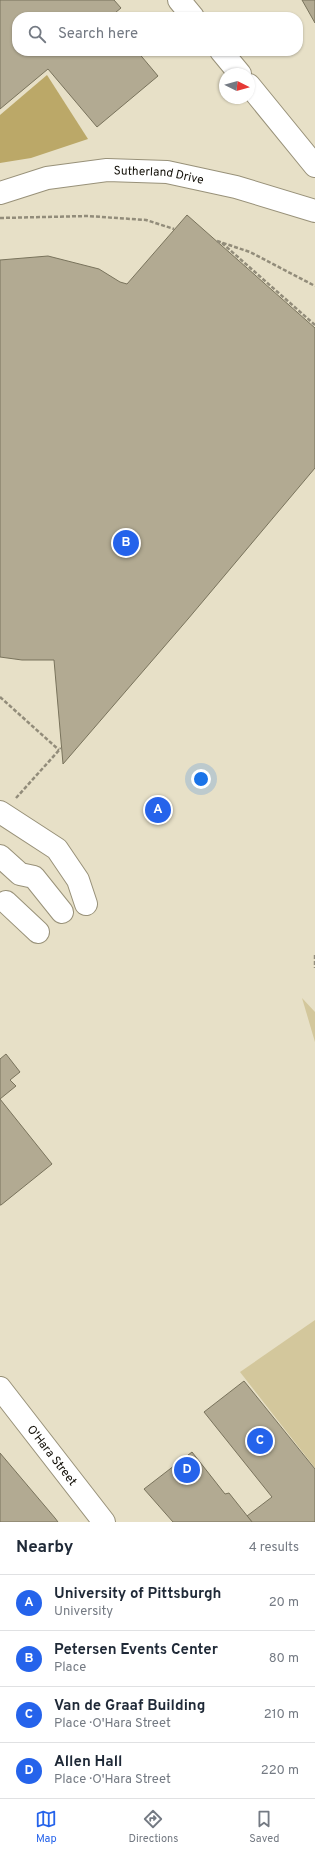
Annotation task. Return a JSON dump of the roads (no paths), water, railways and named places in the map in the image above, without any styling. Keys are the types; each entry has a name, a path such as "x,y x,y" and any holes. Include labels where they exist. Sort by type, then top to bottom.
{"street":[{"path":"179,0 189,12"},
{"path":"225,56 235,68"},
{"path":"255,93 315,166"},
{"name":"Sutherland Drive","path":"0,193 47,178 100,171 167,172 236,187 315,211"},
{"path":"6,807 57,849 78,880 86,904"},
{"path":"0,856 20,874 34,877 62,912"},
{"path":"20,874 3,905 38,932"},
{"name":"O'Hara Street","path":"0,1388 104,1522"}],"place":[{"name":"Petersen Events Center","path":"126,543"},
{"name":"University of Pittsburgh","path":"158,810"},
{"name":"Van de Graaf Building","path":"260,1441"},
{"name":"Allen Hall","path":"187,1470"}]}
